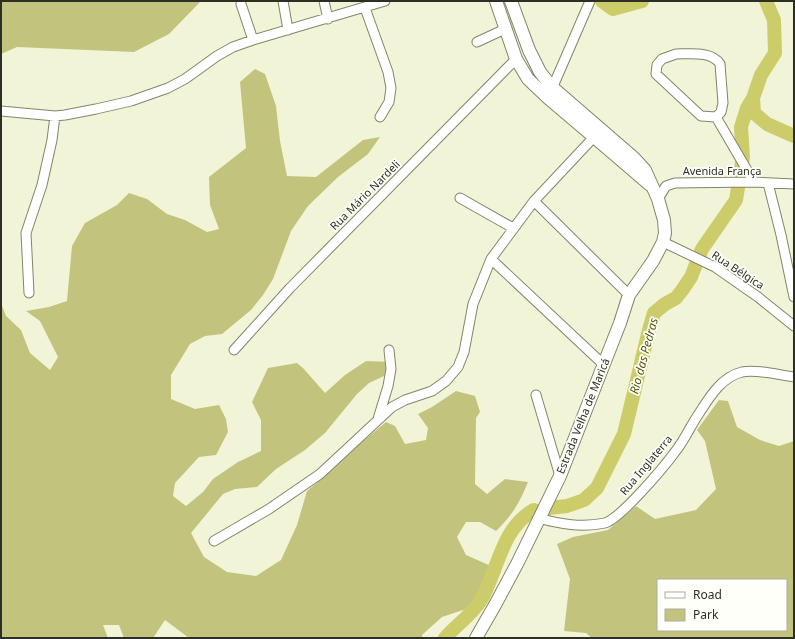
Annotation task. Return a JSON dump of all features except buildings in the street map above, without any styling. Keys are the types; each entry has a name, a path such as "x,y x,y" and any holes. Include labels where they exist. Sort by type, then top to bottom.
{"main road":[{"name":"Estrada Velha de Maricá","path":"476,638 496,605 560,476 604,365 629,295 654,261 665,233 664,220 656,194 645,170 634,158 550,93 528,79 516,59 496,1"},
{"name":"Estrada Velha de Maricá","path":"511,1 529,50 550,93 594,137 656,194"}],"street":[{"path":"283,1 288,30"},
{"path":"324,1 328,19"},
{"path":"1,111 55,116 96,109 152,94 185,79 217,56 233,47 384,1"},
{"path":"241,4 253,40"},
{"path":"550,93 588,4"},
{"path":"365,8 388,72 391,88 389,102 380,117"},
{"path":"477,42 506,29"},
{"path":"676,54 713,56 717,59 720,64 723,103 721,112 716,117 701,116 656,74 657,65 662,59 676,54"},
{"name":"Rua Mário Nardeli","path":"234,350 290,288 516,59"},
{"path":"29,293 26,233 42,185 52,140 55,116"},
{"path":"716,117 754,182"},
{"path":"214,541 269,509 320,474 392,407 405,400 432,391 446,381 458,366 464,352 473,304 491,259 534,201 594,137"},
{"name":"Avenida França","path":"656,194 666,186 675,182 754,182 793,184"},
{"path":"768,183 794,297"},
{"path":"460,198 513,228"},
{"path":"534,201 629,295"},
{"name":"Rua Bélgica","path":"662,242 715,267 758,297 794,326"},
{"path":"491,259 604,365"},
{"path":"378,420 388,386 391,369 389,350"},
{"name":"Rua Inglaterra","path":"538,518 563,525 586,525 606,522 624,510 676,451 714,390 730,377 743,372 760,372 794,376"},
{"path":"536,395 560,476"}],"green space":[{"path":"1,1 201,1 169,34 134,52 17,47 1,54"},
{"path":"255,69 265,74 276,106 280,141 287,176 316,177 363,140 380,137 368,154 338,177 308,206 291,231 273,279 251,310 222,334 205,336 190,344 171,375 171,399 195,409 219,405 226,419 228,432 216,455 199,457 175,483 173,496 186,506 203,492 213,479 238,462 261,451 261,420 252,402 268,368 297,363 325,393 345,375 366,361 391,362 384,376 369,383 357,394 325,433 305,450 276,469 257,487 235,489 223,494 191,533 204,557 227,572 256,576 281,560 297,525 307,491 386,422 395,426 405,444 426,440 428,428 418,414 432,407 456,391 475,396 480,412 476,418 475,484 487,494 505,479 528,482 522,497 515,508 496,531 480,522 466,522 457,537 466,555 491,566 482,589 466,609 442,617 422,635 422,638 189,638 165,620 153,638 124,638 119,625 103,625 108,638 1,638 1,303 6,316 21,330 30,353 50,370 58,357 40,321 26,311 49,307 67,301 72,246 85,223 117,205 129,193 147,199 167,214 185,220 207,232 219,229 210,205 209,177 246,148 240,82"},
{"path":"719,400 728,401 737,427 760,440 779,446 794,441 794,638 592,638 586,633 564,631 570,579 557,544 573,537 608,530 636,506 655,519 696,510 716,489 705,441 697,430"}],"waterway":[{"path":"602,1 613,9 642,1"},
{"path":"766,1 774,20 775,53 761,75 753,98 754,113 767,124 794,136"},
{"name":"Rio das Pedras","path":"549,508 567,506 584,500 597,488 624,434 654,313 665,304 676,298 683,289 691,277 702,249 736,200 743,157 741,127 747,108 753,98"},
{"name":"Rio das Pedras","path":"445,638 469,615 481,600 487,589 507,539 523,518 534,510"}]}
